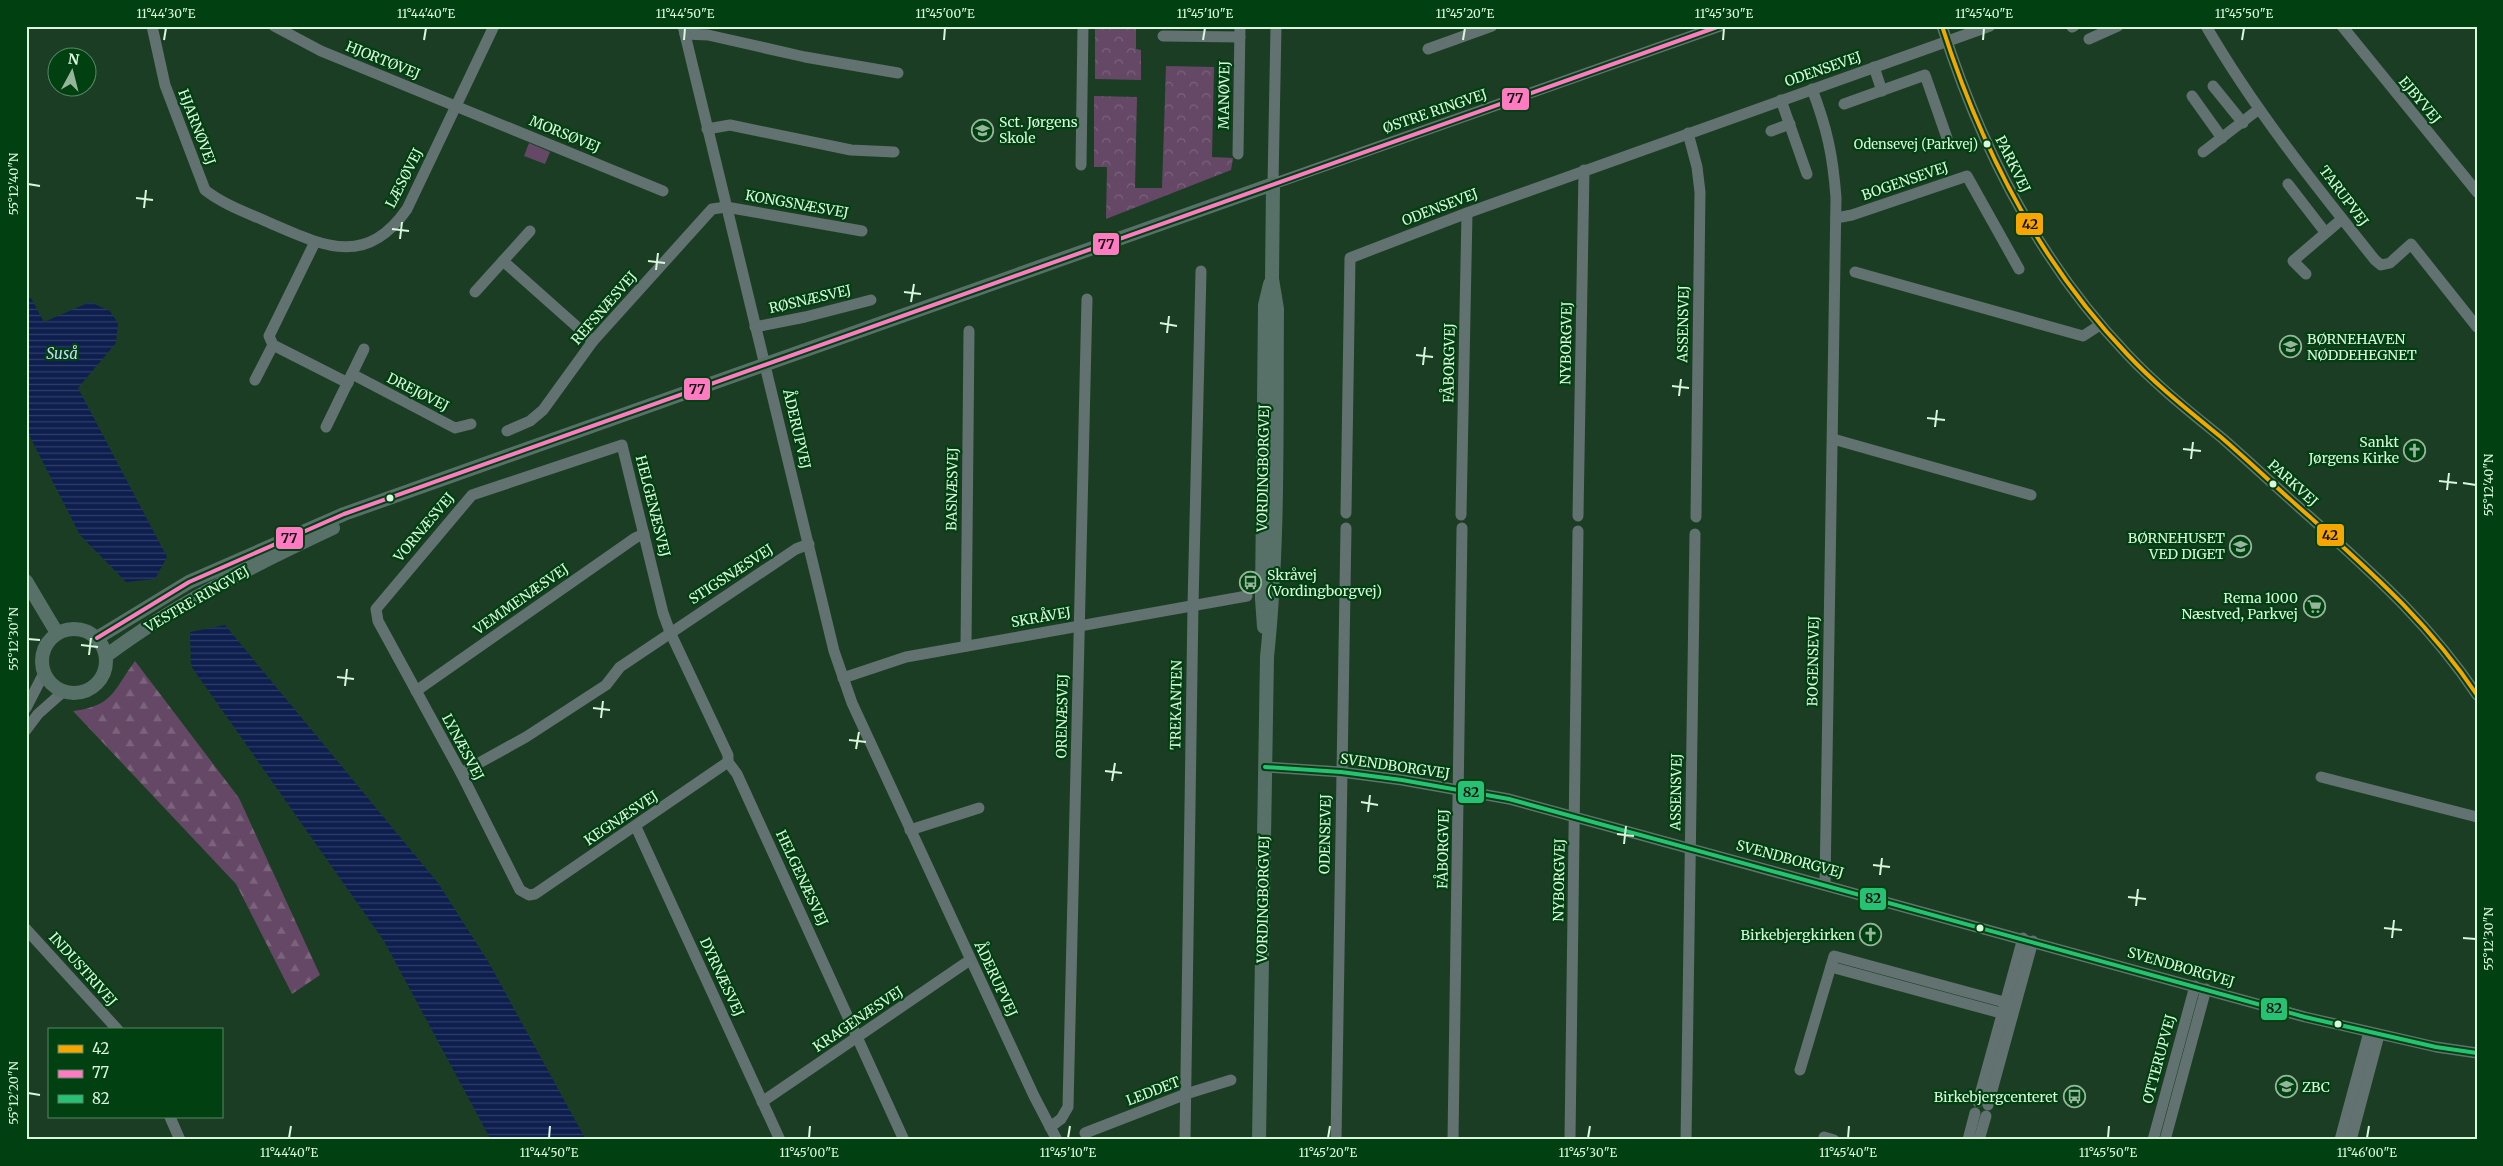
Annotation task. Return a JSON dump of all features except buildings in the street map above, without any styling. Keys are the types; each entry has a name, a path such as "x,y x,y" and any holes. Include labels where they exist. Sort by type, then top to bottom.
{"main road":[{"name":"VORDINGBORGVEJ","path":"1259,1140 1267,657 1262,599 1264,354 1265,305 1272,279 1273,184"},
{"name":"VESTRE RINGVEJ","path":"97,638 189,582 225,564 344,514 1273,184"},
{"name":"VESTRE RINGVEJ","path":"106,656 191,600 261,562 401,495"},
{"path":"26,581 57,633"},
{"path":"65,630 82,630 97,638 106,656 105,667 101,677 85,691 74,693 55,687 44,673 42,655 45,646 57,633 65,630"}],"street":[{"name":"HJARNØVEJ","path":"152,26 165,85 205,190 215,198 248,213"},
{"name":"HJORTØVEJ","path":"274,26 321,51 455,106"},
{"name":"LÆSØVEJ","path":"248,213 315,242 332,247 352,247 383,235 397,223 407,209 494,26"},
{"path":"1081,165 1082,26"},
{"name":"VORDINGBORGVEJ","path":"1273,184 1276,26"},
{"path":"1428,49 1492,26"},
{"name":"ØSTRE RINGVEJ","path":"1273,184 1720,26"},
{"name":"PARKVEJ","path":"1942,26 1973,114 2021,214 2058,272 2100,325 2181,406 2223,440 2402,601 2443,648 2477,695"},
{"name":"ODENSEVEJ","path":"1346,513 1350,258 1584,170 1990,26"},
{"path":"2089,39 2118,26"},
{"name":"TARUPVEJ","path":"2206,26 2230,68 2259,109 2342,218 2381,265 2390,263 2411,244 2477,327"},
{"name":"EJBYVEJ","path":"2342,26 2477,192"},
{"path":"684,30 805,57 898,73"},
{"name":"ÅDERUPVEJ","path":"684,30 834,651 843,678 852,702 970,960 1057,1140"},
{"name":"MANØVEJ","path":"1163,36 1240,32 1238,154"},
{"name":"ODENSEVEJ","path":"1874,67 1882,90"},
{"path":"1844,104 1925,75 1947,138"},
{"path":"2214,86 2243,123"},
{"name":"BOGENSEVEJ","path":"1812,89 1826,126 1833,162 1836,218 1825,885"},
{"path":"2192,96 2222,138"},
{"name":"ODENSEVEJ","path":"1781,100 1808,174"},
{"name":"MORSØVEJ","path":"455,106 663,191"},
{"path":"2203,152 2259,109"},
{"path":"1771,131 1790,124"},
{"path":"707,129 730,125 851,150 894,152"},
{"name":"ASSENSVEJ","path":"1688,133 1697,167 1700,192 1696,517"},
{"name":"NYBORGVEJ","path":"1578,516 1584,170"},
{"name":"BOGENSEVEJ","path":"1836,218 1852,215 1967,176 2020,269"},
{"path":"2288,184 2325,232"},
{"name":"KONGSNÆSVEJ","path":"726,208 862,231"},
{"name":"REFSNÆSVEJ","path":"508,431 525,424 544,410 593,341 712,209 726,208"},
{"name":"FÅBORGVEJ","path":"1461,515 1467,213"},
{"path":"2306,274 2293,260 2342,218"},
{"path":"475,292 530,232"},
{"path":"255,380 273,345 269,336 315,242"},
{"path":"503,261 593,341"},
{"name":"TREKANTEN","path":"1185,1140 1193,605 1201,271"},
{"path":"1855,272 2083,336 2100,325"},
{"name":"ORENÆSVEJ","path":"1050,1127 1061,1119 1068,1107 1087,299"},
{"name":"RØSNÆSVEJ","path":"755,327 805,317 871,300"},
{"name":"BASNÆSVEJ","path":"966,646 969,331"},
{"name":"DREJØVEJ","path":"273,345 455,428 471,424"},
{"path":"326,427 364,349"},
{"path":"1833,439 2031,495"},
{"name":"HELGENÆSVEJ","path":"622,445 663,613 670,632 728,755 728,762 737,774 904,1140"},
{"name":"VORNÆSVEJ","path":"376,609 472,495 622,445"},
{"name":"ODENSEVEJ","path":"1336,1140 1346,528"},
{"name":"FÅBORGVEJ","path":"1453,1140 1462,528"},
{"name":"NYBORGVEJ","path":"1570,1140 1578,531"},
{"name":"VEMMENÆSVEJ","path":"416,691 635,538 644,534"},
{"name":"ASSENSVEJ","path":"1686,1140 1695,534"},
{"name":"STIGSNÆSVEJ","path":"670,632 796,549 809,544"},
{"name":"SKRÅVEJ","path":"843,678 906,657 1247,596"},
{"name":"LYNÆSVEJ","path":"376,609 378,620 461,773 520,890 529,895"},
{"path":"461,773 526,737 606,685 620,667 670,632"},
{"path":"26,708 44,673"},
{"path":"26,730 38,714 64,691"},
{"name":"KEGNÆSVEJ","path":"529,895 535,894 636,827 728,762"},
{"name":"SVENDBORGVEJ","path":"1265,767 1341,772 1509,799 1691,847 2305,1017 2436,1047 2477,1052"},
{"path":"2321,777 2477,818"},
{"path":"910,830 979,808"},
{"name":"DYRNÆSVEJ","path":"636,827 780,1140"},
{"name":"INDUSTRIVEJ","path":"26,928 116,1028"},
{"path":"1968,1140 1982,1109 2028,940"},
{"name":"KRAGENÆSVEJ","path":"762,1102 970,960"},
{"path":"1800,1070 1833,961 2009,1009"},
{"name":"OTTERUPVEJ","path":"2153,1140 2201,987"},
{"name":"OTTERUPVEJ","path":"2165,1140 2201,987"},
{"path":"2340,1140 2374,1034"},
{"path":"2351,1140 2374,1034"},
{"name":"LEDDET","path":"1085,1133 1186,1094 1232,1080"},
{"path":"1979,1140 1982,1109"},
{"path":"170,1118 180,1140"}],"green space":[{"path":"1095,26 1136,26 1136,49 1141,50 1141,80 1095,79"},
{"path":"1166,66 1214,67 1212,157 1233,158 1231,170 1106,219 1107,167 1094,167 1094,96 1137,97 1135,188 1162,188"},
{"path":"529,143 550,152 545,164 524,156"},
{"path":"135,661 239,798 320,975 292,994 236,884 73,711 86,709 104,701 116,689"}],"water":[{"name":"Suså","path":"26,289 44,322 90,302 110,311 118,323 116,343 78,388 167,557 155,579 126,582 80,535 26,429"},
{"path":"225,625 438,883 489,963 586,1140 491,1140 384,941 191,666 190,632"}],"transit line":[{"name":"77","path":"97,638 189,582 344,514 1720,26"},
{"name":"42","path":"1942,26 1975,116 1994,159 2016,201 2066,281 2095,318 2149,376 2233,448 2378,579 2440,645 2477,695"},
{"name":"82","path":"1265,767 1341,772 1402,780 1509,799 2305,1017 2436,1047 2477,1053"}],"place":[{"name":"Sct. Jørgens Skole","path":"983,130"},
{"name":"Odensevej (Parkvej)","path":"1987,144"},
{"name":"BØRNEHAVEN NØDDEHEGNET","path":"2291,347"},
{"name":"Sankt Jørgens Kirke","path":"2415,450"},
{"name":"BØRNEHUSET VED DIGET","path":"2241,546"},
{"name":"Skråvej (Vordingborgvej)","path":"1251,583"},
{"name":"Rema 1000 Næstved, Parkvej","path":"2314,606"},
{"name":"Birkebjergkirken","path":"1871,935"},
{"name":"ZBC","path":"2286,1087"},
{"name":"Birkebjergcenteret","path":"2074,1097"}]}
